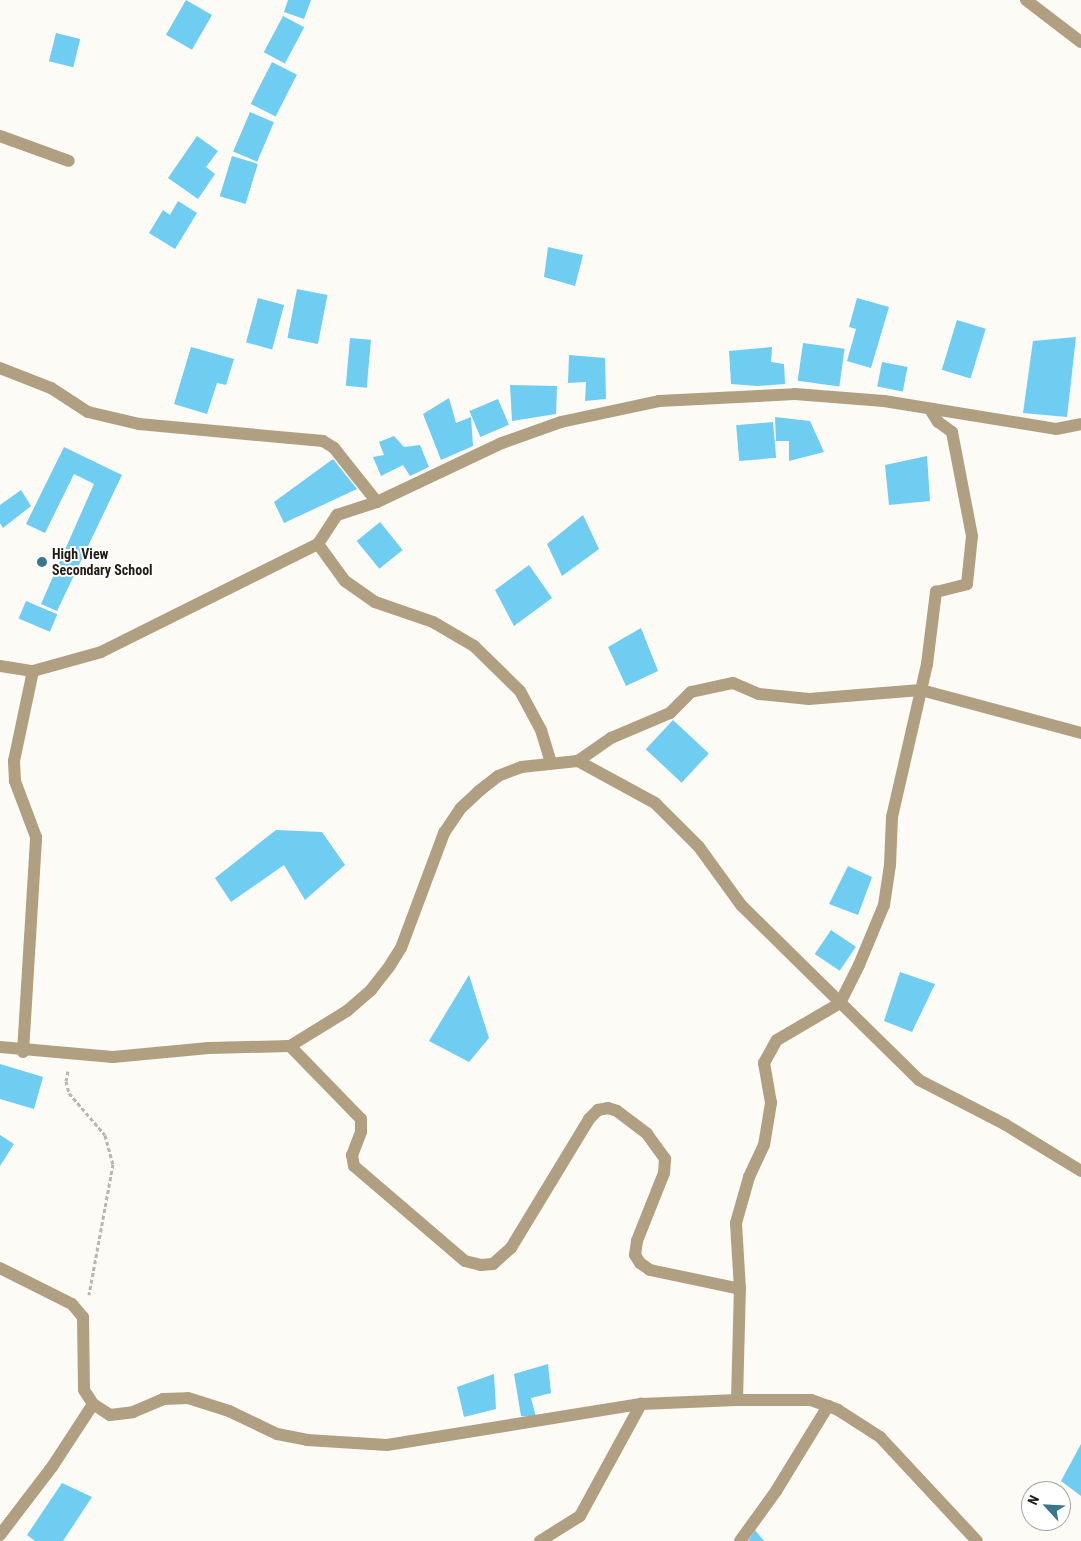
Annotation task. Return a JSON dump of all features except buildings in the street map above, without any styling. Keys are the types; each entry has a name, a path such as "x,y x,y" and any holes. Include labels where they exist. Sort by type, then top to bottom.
{"street":[{"path":"1026,0 1081,42"},
{"path":"0,136 70,161"},
{"path":"0,368 51,388 88,412 139,424 323,441 334,448 377,502"},
{"path":"0,666 32,671 102,652 318,544 337,515 377,502 502,443 544,428 659,401 795,394 930,409 1056,429 1081,424"},
{"path":"737,1400 740,1289 736,1223 749,1177 764,1145 771,1103 764,1063 777,1040 840,1003 884,905 890,865 892,816 921,690 936,592 967,584 971,559 967,501 952,432 938,422 930,409"},
{"path":"318,544 344,581 375,602 432,622 474,646 520,691 541,730 551,763"},
{"path":"23,1052 36,837 15,782 14,761 32,671"},
{"path":"0,1048 72,1056 113,1057 209,1048 290,1046 347,1011 371,990 389,967 400,948 444,833 461,808 498,776 521,767 578,761 611,738 670,713 691,692 733,683 759,694 809,698 921,690 1081,733"},
{"path":"578,761 655,803 698,847 740,905 919,1080 1006,1125 1081,1171"},
{"path":"290,1046 361,1119 361,1132 352,1155 354,1166 465,1260 481,1265 493,1264 511,1248 589,1119 598,1110 608,1108 617,1111 647,1134 664,1158 664,1173 637,1241 635,1255 640,1263 650,1270 740,1289"},
{"path":"0,1268 72,1304 78,1310 83,1317 84,1390 93,1404 110,1415 134,1412 163,1399 188,1398 228,1411 277,1434 307,1440 387,1445 515,1427 641,1404 737,1400 811,1400 828,1406 880,1437 977,1541"},
{"path":"0,1535 52,1468 93,1404"},
{"path":"540,1541 580,1516 641,1404"},
{"path":"740,1541 776,1491 828,1406"}],"path":[{"path":"72,1056 66,1081 69,1093 104,1134 113,1164 88,1301 78,1310"}],"place":[{"name":"High View Secondary School","path":"42,562"}]}
